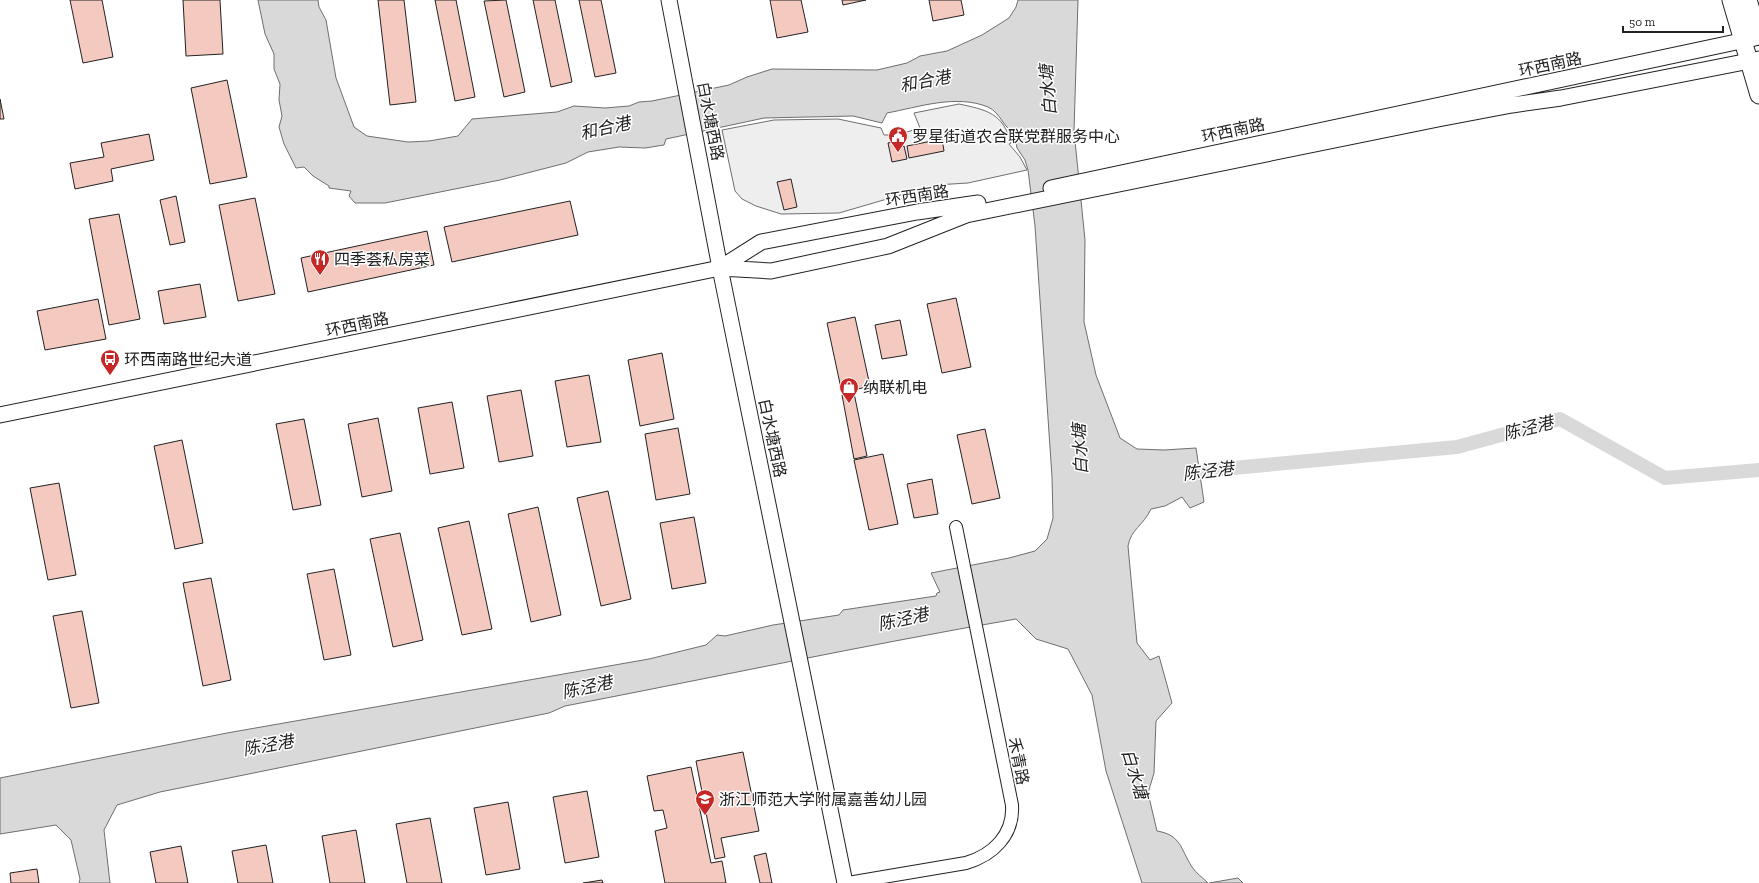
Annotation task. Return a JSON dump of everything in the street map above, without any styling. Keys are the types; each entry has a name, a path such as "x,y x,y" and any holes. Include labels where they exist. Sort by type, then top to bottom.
{"main road":[{"path":"1731,0 1754,37"},
{"path":"1748,0 1754,37 1754,60 1759,95"}],"street":[{"name":"白水塘西路","path":"669,0 720,268 847,883"},
{"name":"环西南路","path":"720,268 761,242 917,212 966,211 1128,177 1754,37"},
{"name":"环西南路","path":"1128,177 1512,105 1562,98 1754,60"},
{"name":"环西南路","path":"0,415 720,268 771,271 888,246 966,211"},
{"name":"禾青路","path":"847,883 966,863 981,859 994,849 1003,839 1012,814 1012,805 956,527"}],"shaded area":[{"path":"959,104 986,111 998,119 1008,133 1011,143 1009,144 1020,157 1027,170 968,183 935,185 839,213 781,214 756,206 742,199 735,191 722,130 774,120 838,119 881,128 884,135 897,135 920,128 914,113"}],"water":[{"path":"258,0 318,0 319,7 326,20 336,78 354,127 367,136 408,142 429,141 458,136 472,119 557,112 574,106 605,108 629,106 639,102 652,101 729,85 747,77 772,69 877,70 907,63 920,56 947,51 982,35 1009,18 1016,7 1018,0 1078,0 1074,131 1085,240 1084,322 1096,375 1120,438 1137,449 1164,450 1196,448 1204,502 1190,508 1182,497 1165,506 1151,509 1148,515 1134,531 1128,546 1137,643 1150,660 1159,656 1172,703 1156,721 1154,773 1148,793 1157,831 1171,836 1179,843 1194,869 1208,883 1142,883 1106,771 1092,695 1068,649 1036,639 1016,619 847,650 565,706 549,713 160,792 117,805 104,830 110,883 79,883 80,879 71,840 56,825 0,834 0,778 227,733 649,659 706,645 717,635 725,636 773,625 839,615 843,610 936,596 937,593 940,592 931,573 1009,558 1035,551 1047,539 1053,518 1052,477 1035,226 1028,170 1025,160 1017,148 1014,132 1010,130 999,116 988,107 976,103 938,103 887,113 882,123 853,116 764,118 666,139 664,145 645,148 619,147 588,152 566,163 500,180 385,203 355,203 349,196 351,191 329,188 329,186 313,176 304,167 296,168 284,144 279,127 282,116 279,100 280,84 274,69 274,54 265,34"},
{"path":"1238,878 1243,883 1209,883"}],"building":[{"path":"70,0 102,0 113,57 83,63"},
{"path":"183,0 220,0 223,54 186,56"},
{"path":"378,0 404,0 416,102 390,105"},
{"path":"435,0 456,0 475,97 455,101"},
{"path":"506,0 525,92 504,97 484,1"},
{"path":"533,0 555,0 572,82 551,87"},
{"path":"579,0 601,0 616,73 595,77"},
{"path":"770,0 801,0 808,32 777,38"},
{"path":"842,0 866,0 843,5"},
{"path":"929,0 961,0 964,15 933,21"},
{"path":"227,80 247,177 210,184 191,88"},
{"path":"0,99 4,119 0,119"},
{"path":"149,134 154,160 111,169 113,181 75,189 70,163 104,157 101,143"},
{"path":"942,139 944,151 909,158 907,146"},
{"name":"罗星街道农合联党群服务中心","path":"899,140 900,147 904,146 907,159 892,162 888,143"},
{"path":"791,179 797,207 784,210 777,182"},
{"path":"176,196 185,242 170,245 160,200"},
{"path":"255,198 275,294 238,301 219,205"},
{"path":"570,201 578,235 452,262 444,227"},
{"path":"119,214 140,319 109,325 89,219"},
{"path":"427,231 434,265 308,292 301,258"},
{"path":"200,284 206,317 164,324 158,291"},
{"path":"956,298 971,367 942,373 927,304"},
{"path":"98,299 106,339 45,350 37,311"},
{"path":"855,317 870,386 842,393 827,323"},
{"path":"900,320 907,355 882,359 875,325"},
{"path":"662,353 674,419 640,426 628,360"},
{"path":"589,375 601,442 567,447 555,381"},
{"path":"521,390 533,456 499,462 487,396"},
{"path":"854,393 867,456 854,459 842,395"},
{"path":"452,402 464,468 430,474 418,408"},
{"path":"378,418 392,491 362,497 348,424"},
{"path":"304,419 321,505 293,510 276,424"},
{"path":"678,428 690,494 656,500 645,434"},
{"path":"985,429 1000,498 972,504 957,435"},
{"path":"182,440 203,543 175,549 154,446"},
{"path":"883,454 898,524 869,530 854,460"},
{"path":"932,479 938,514 914,518 907,484"},
{"path":"59,483 76,575 48,580 30,488"},
{"path":"608,491 631,599 601,606 577,498"},
{"path":"538,507 561,615 531,622 508,514"},
{"path":"694,517 706,583 672,589 660,523"},
{"path":"469,521 492,629 462,635 438,528"},
{"path":"400,533 423,640 393,647 370,539"},
{"path":"334,569 351,655 324,660 307,574"},
{"path":"211,578 231,680 203,686 183,583"},
{"path":"82,611 99,703 71,708 53,616"},
{"path":"743,752 759,831 721,838 725,857 715,859 696,761"},
{"path":"691,767 711,863 722,861 726,883 665,883 655,831 667,828 663,810 654,811 647,776"},
{"path":"587,791 599,857 565,863 553,797"},
{"path":"508,802 520,869 486,875 474,808"},
{"path":"430,818 442,883 407,883 396,824"},
{"path":"356,830 365,883 330,883 322,836"},
{"path":"266,845 273,883 238,883 232,851"},
{"path":"181,846 188,883 156,883 150,852"},
{"path":"766,853 772,883 760,883 754,856"},
{"path":"37,869 39,883 11,883 10,873"},
{"path":"602,880 603,883 583,883"}],"waterway":[{"name":"陈泾港","path":"1180,473 1457,447 1560,419 1665,478 1759,470"}],"place":[{"name":"罗星街道农合联党群服务中心","path":"898,153"},
{"name":"四季荟私房菜","path":"320,276"},
{"name":"环西南路世纪大道","path":"110,376"},
{"name":"纳联机电","path":"849,404"},
{"name":"浙江师范大学附属嘉善幼儿园","path":"705,816"}],"water label":[{"name":"和合港","path":"925,81"},
{"name":"白水塘","path":"1048,90"},
{"name":"和合港","path":"605,128"},
{"name":"白水塘","path":"1080,449"},
{"name":"白水塘","path":"1135,774"}]}
